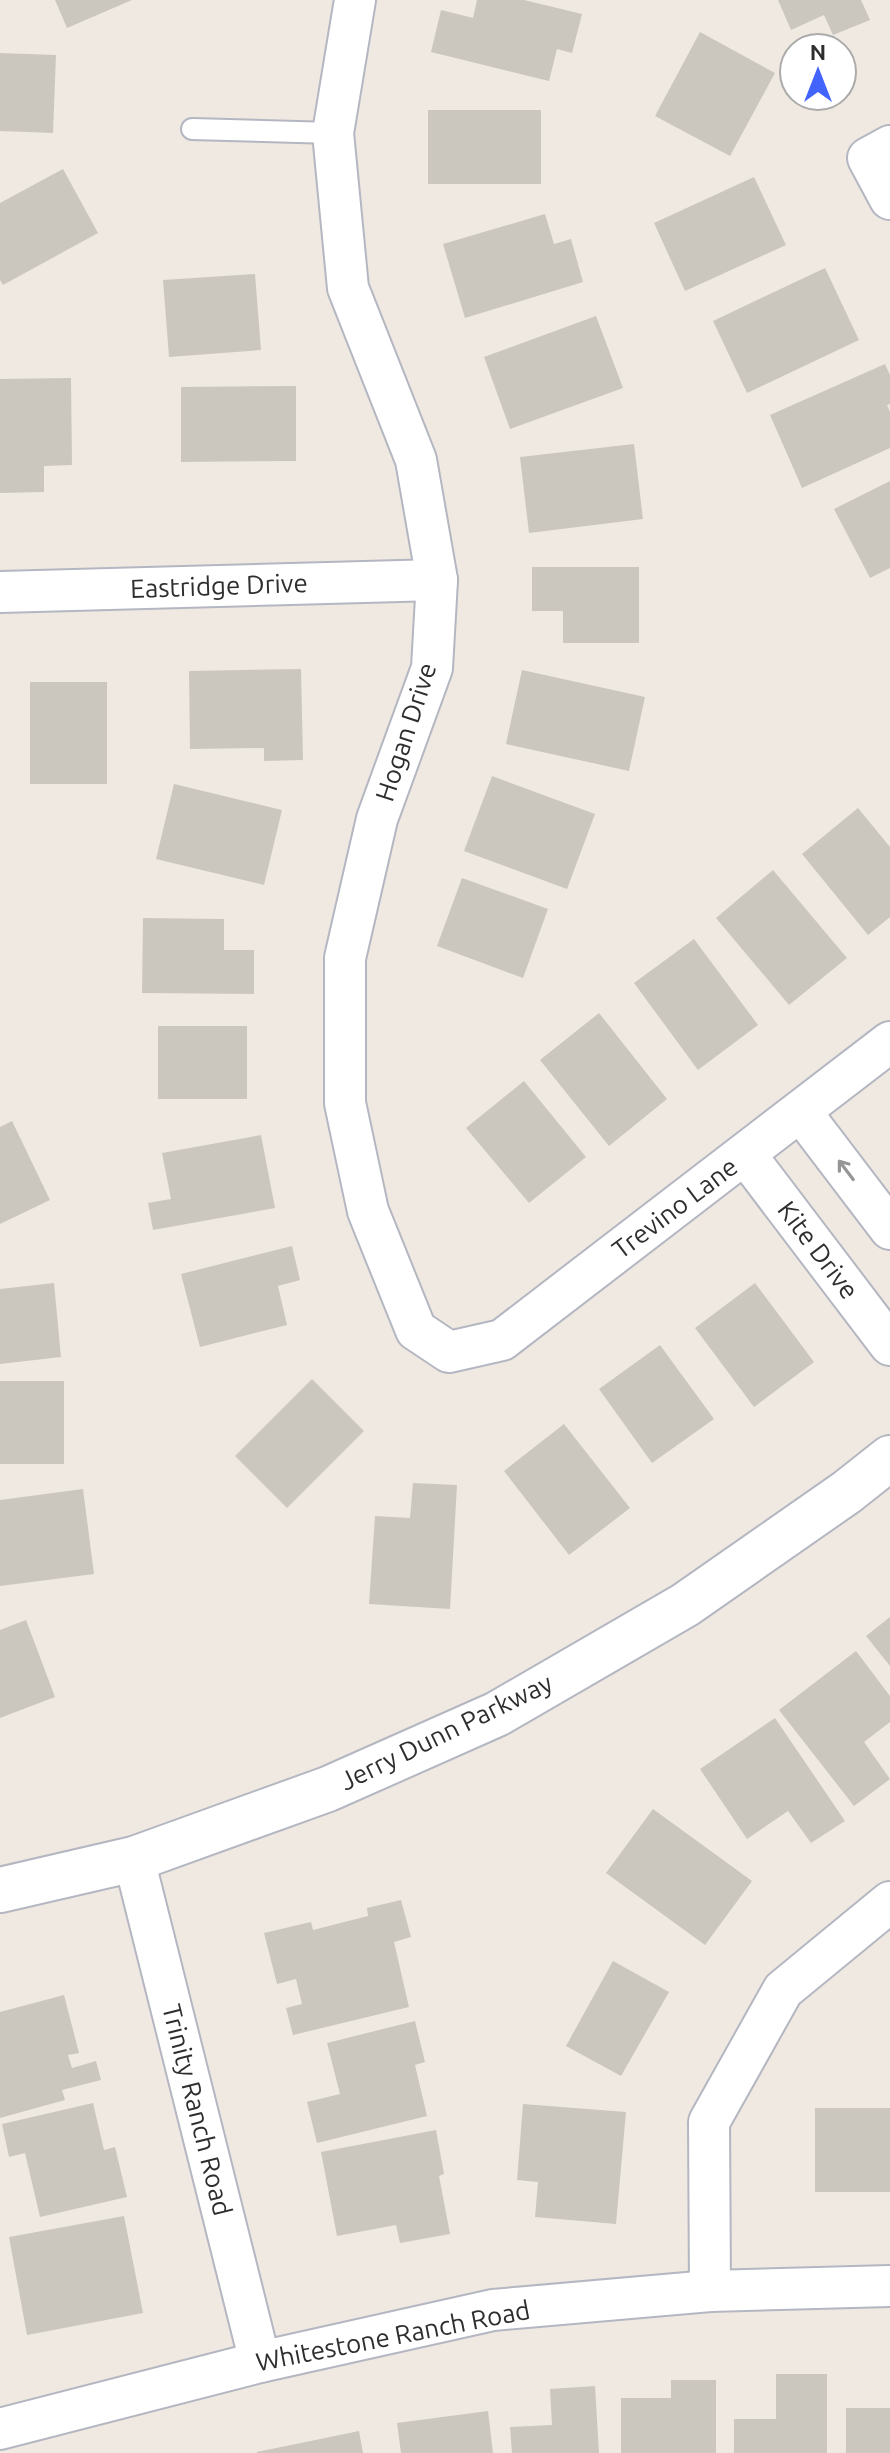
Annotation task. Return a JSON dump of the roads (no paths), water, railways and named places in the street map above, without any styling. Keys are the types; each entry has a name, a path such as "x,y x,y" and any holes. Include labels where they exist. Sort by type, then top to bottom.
{"street":[{"name":"Hogan Drive","path":"355,0 333,133 348,288 416,460 437,580 432,668 377,819 345,958 345,1103 368,1211 416,1330 449,1352"},
{"path":"890,146 868,158 890,199"},
{"name":"Eastridge Drive","path":"0,592 437,580"},
{"name":"Trevino Lane","path":"449,1352 502,1340 890,1042"},
{"path":"801,1112 890,1229"},
{"name":"Kite Drive","path":"745,1154 890,1345"},
{"name":"Jerry Dunn Parkway","path":"0,1890 134,1859 328,1789 497,1714 685,1605 847,1492 890,1458"},
{"name":"Trinity Ranch Road","path":"134,1859 260,2362"},
{"path":"710,2291 709,2122 783,1990 890,1902"},
{"name":"Whitestone Ranch Road","path":"0,2429 260,2362 493,2310 710,2291 890,2286"}],"lane":[{"path":"192,129 333,133"}]}
